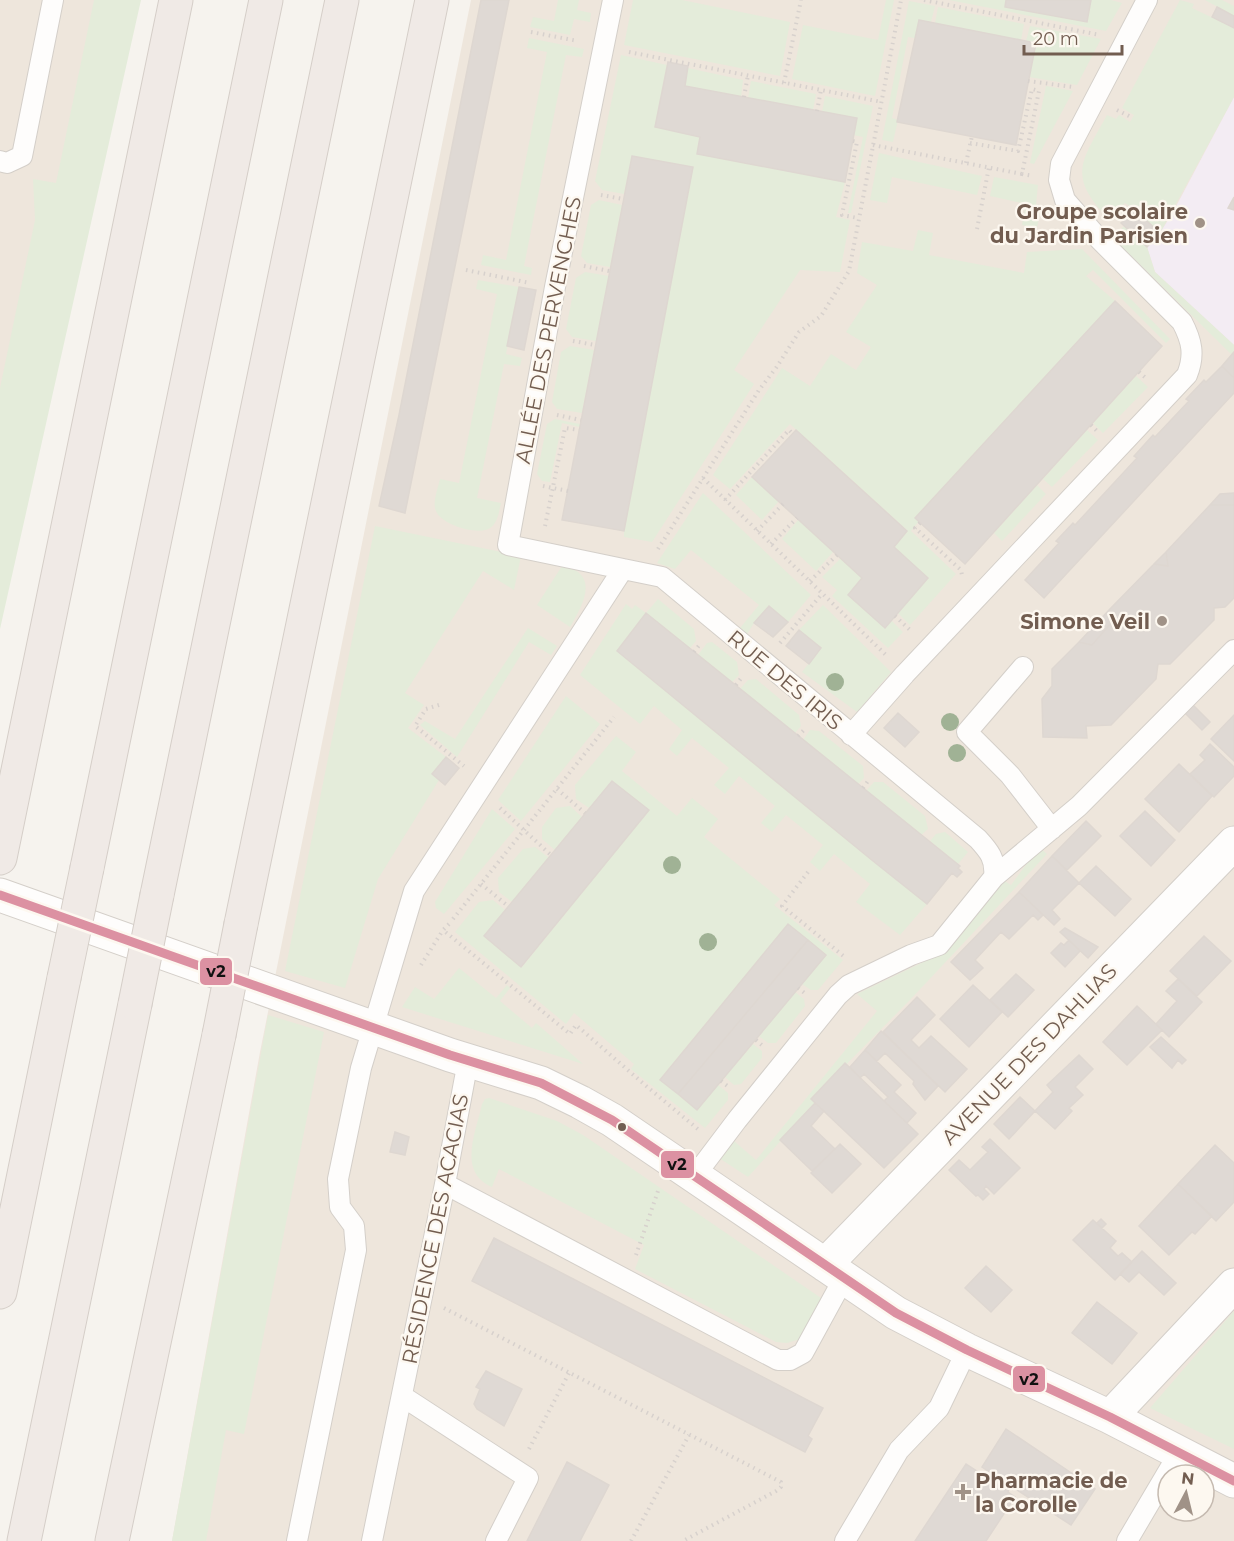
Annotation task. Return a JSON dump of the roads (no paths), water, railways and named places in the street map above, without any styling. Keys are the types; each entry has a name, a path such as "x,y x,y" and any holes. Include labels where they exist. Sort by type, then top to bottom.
{"highway":[{"path":"2,847 176,0"},
{"path":"0,1292 266,0"},
{"path":"24,1541 342,0"},
{"path":"112,1541 219,1035 432,0"}],"street":[{"name":"AVENUE DES DAHLIAS","path":"834,1271 1234,843"},
{"path":"0,895 374,1028 541,1083 612,1120 896,1313 967,1350 1110,1417 1234,1481"},
{"path":"1110,1417 1234,1285"}],"lane":[{"path":"0,161 7,163 22,156 53,0"},
{"name":"ALLÉE DES PERVENCHES","path":"613,0 553,297 508,545 623,569"},
{"path":"851,735 905,674 1186,375 1192,362 1190,337 1182,322 1088,227 1065,200 1059,180 1061,164 1147,0"},
{"path":"297,1541 356,1250 354,1226 340,1207 338,1179 361,1068 414,891 623,569"},
{"name":"RUE DES IRIS","path":"623,569 662,577 978,839 991,854 995,865 994,876"},
{"path":"682,1168 737,1120 838,995 849,985 911,955 939,945 994,876 1079,806 1234,650"},
{"path":"1023,668 967,732 1010,775 1052,829"},
{"name":"RÉSIDENCE DES ACACIAS","path":"372,1541 446,1184 468,1060"},
{"path":"446,1184 778,1360 790,1360 803,1353 834,1271"},
{"path":"845,1541 899,1450 939,1408 967,1350"},
{"path":"402,1396 528,1478 496,1541"},
{"path":"1127,1541 1179,1453"}],"place":[{"name":"Groupe scolaire du Jardin Parisien","path":"1200,223"},
{"name":"Simone Veil","path":"1162,621"},
{"name":"Pharmacie de la Corolle","path":"963,1492"}]}
